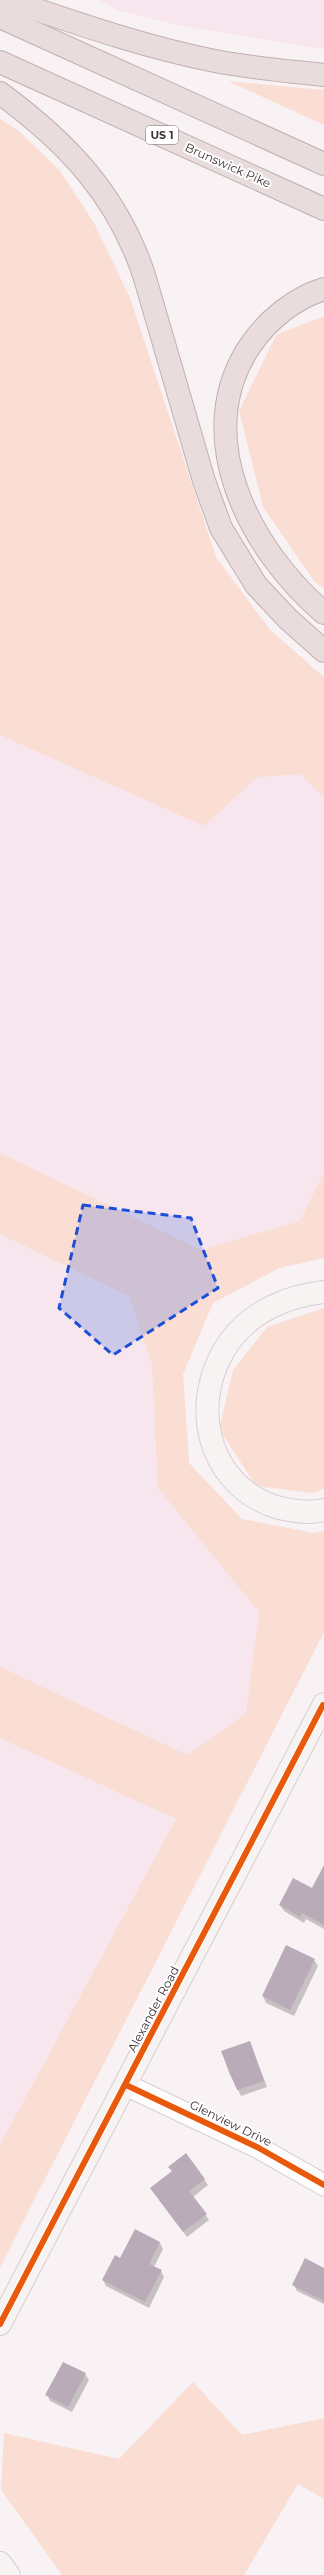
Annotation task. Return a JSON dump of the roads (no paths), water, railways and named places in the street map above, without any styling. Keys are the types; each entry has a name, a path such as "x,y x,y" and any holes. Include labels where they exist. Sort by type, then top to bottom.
{"highway":[{"path":"8,0 82,26 176,52 224,62 324,75"},
{"path":"0,17 324,164"},
{"name":"Brunswick Pike","path":"0,62 324,209"},
{"path":"0,93 59,141 92,176 118,215 137,253 204,481 222,528 256,585 288,619 324,651"},
{"path":"324,290 301,299 284,310 257,337 236,372 228,398 225,423 231,470 246,516 274,560 301,592 324,613"}],"main road":[{"path":"324,1292 283,1301 268,1308 241,1328 222,1354 215,1371 207,1404 210,1437 216,1455 225,1472 236,1484 258,1500 279,1508 306,1512 324,1510"},
{"name":"Alexander Road","path":"0,2324 324,1705"},
{"path":"0,2563 9,2575"}],"street":[{"name":"Glenview Drive","path":"126,2085 257,2147 324,2185"}]}
